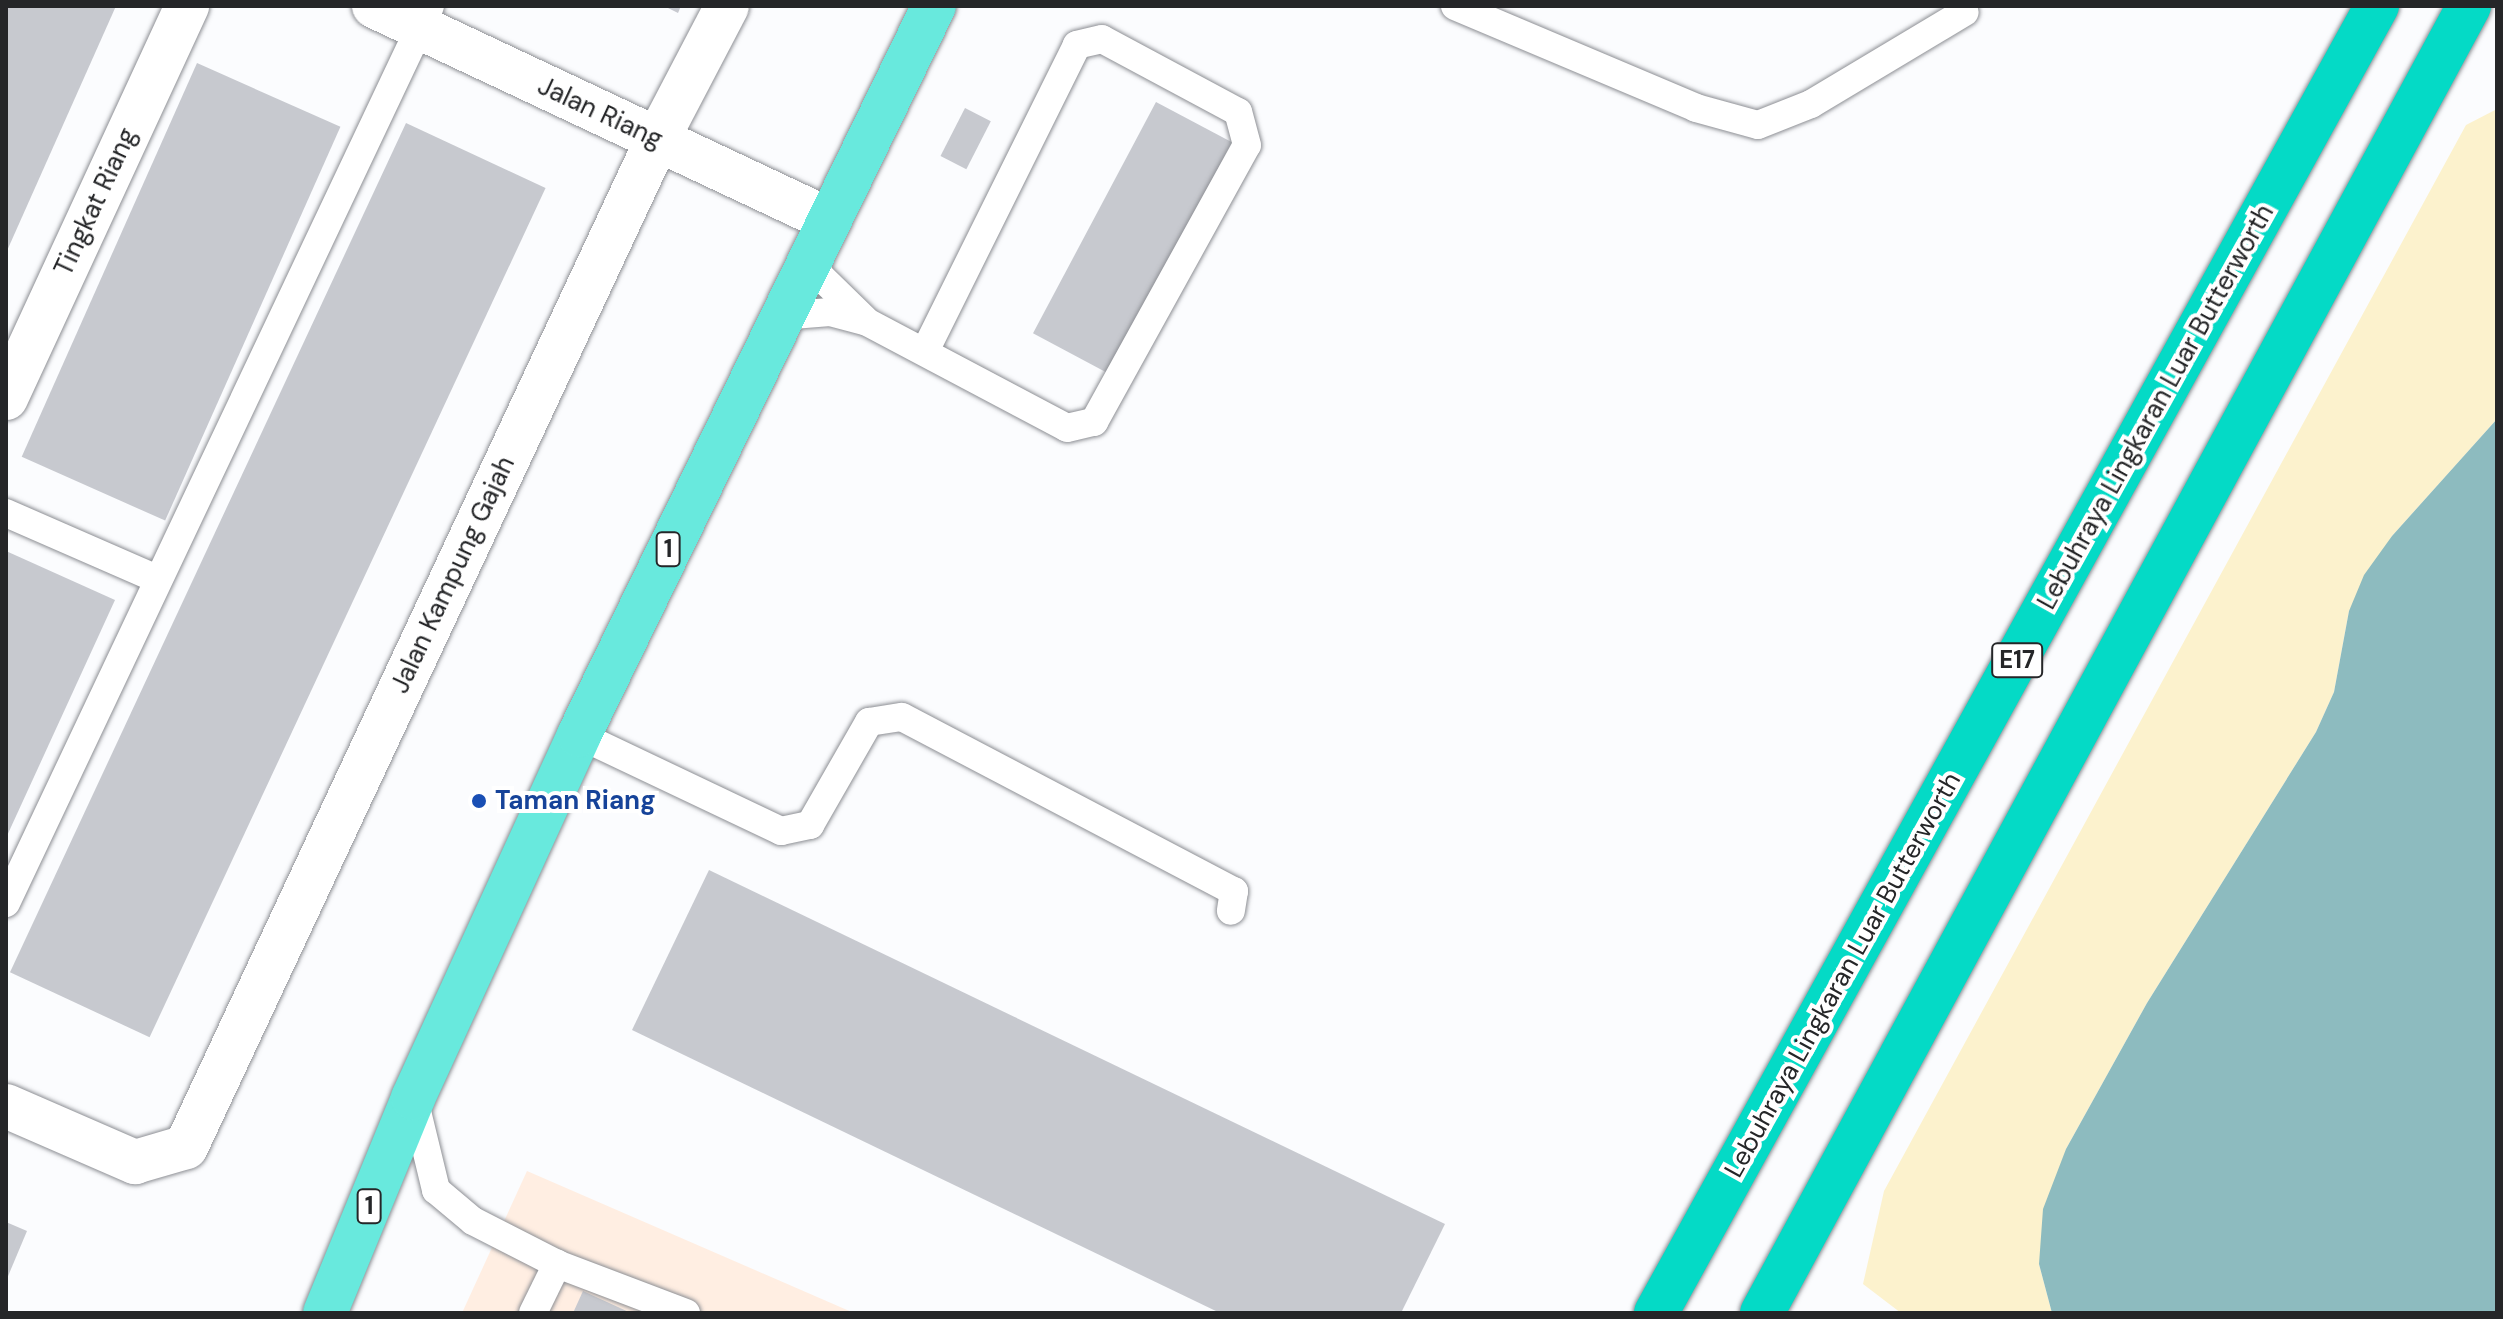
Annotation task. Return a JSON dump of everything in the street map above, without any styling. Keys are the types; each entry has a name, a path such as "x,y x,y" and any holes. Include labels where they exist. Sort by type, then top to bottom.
{"highway":[{"name":"Lebuhraya Lingkaran Luar Butterworth","path":"1656,1313 2377,6"},
{"path":"1762,1313 2469,6"}],"main road":[{"name":"1","path":"325,1313 413,1098 579,735 780,316 934,6"}],"street":[{"name":"Tingkat Riang","path":"6,398 187,6"},
{"name":"Jalan Riang","path":"374,6 425,17 657,140 818,238"},
{"name":"Jalan Kampung Gajah","path":"6,1106 135,1162 186,1147 657,140 727,6"}],"lane":[{"path":"1455,6 1696,108 1758,125 1811,104 1965,12"},
{"path":"6,903 155,578 425,17"},
{"path":"780,316 830,312 867,322 1067,428 1094,422 1247,145 1238,112 1102,39 1077,45 925,351"},
{"path":"818,238 820,276 867,322"},
{"path":"6,513 155,578"},
{"path":"579,735 781,831 810,825 869,722 902,717 1234,891 1231,911"},
{"path":"413,1098 436,1190 473,1221 557,1264 686,1313"},
{"path":"533,1313 557,1264"}],"shaded area":[{"path":"527,1171 854,1313 462,1313"}],"sand":[{"path":"2497,109 2497,419 2392,536 2349,611 2334,692 2316,732 2147,1003 2066,1149 2039,1264 2052,1313 1901,1313 1863,1284 1884,1191 2466,125"}],"water":[{"path":"2497,419 2497,1313 2052,1313 2039,1264 2043,1209 2066,1149 2147,1003 2316,732 2334,692 2349,611 2364,575 2392,536"}],"building":[{"path":"6,6 116,6 6,253"},
{"path":"664,6 681,6 678,13"},
{"path":"197,63 340,127 165,521 22,457"},
{"path":"1156,102 1232,142 1109,374 1033,333"},
{"path":"965,108 991,121 966,169 940,156"},
{"path":"406,123 546,188 150,1037 10,972"},
{"path":"6,551 115,600 6,838"},
{"path":"709,870 1445,1224 1401,1313 1220,1313 632,1030"},
{"path":"6,1222 27,1231 6,1281"},
{"path":"583,1291 631,1313 573,1313"}],"place":[{"name":"Taman Riang","path":"479,801"}]}
